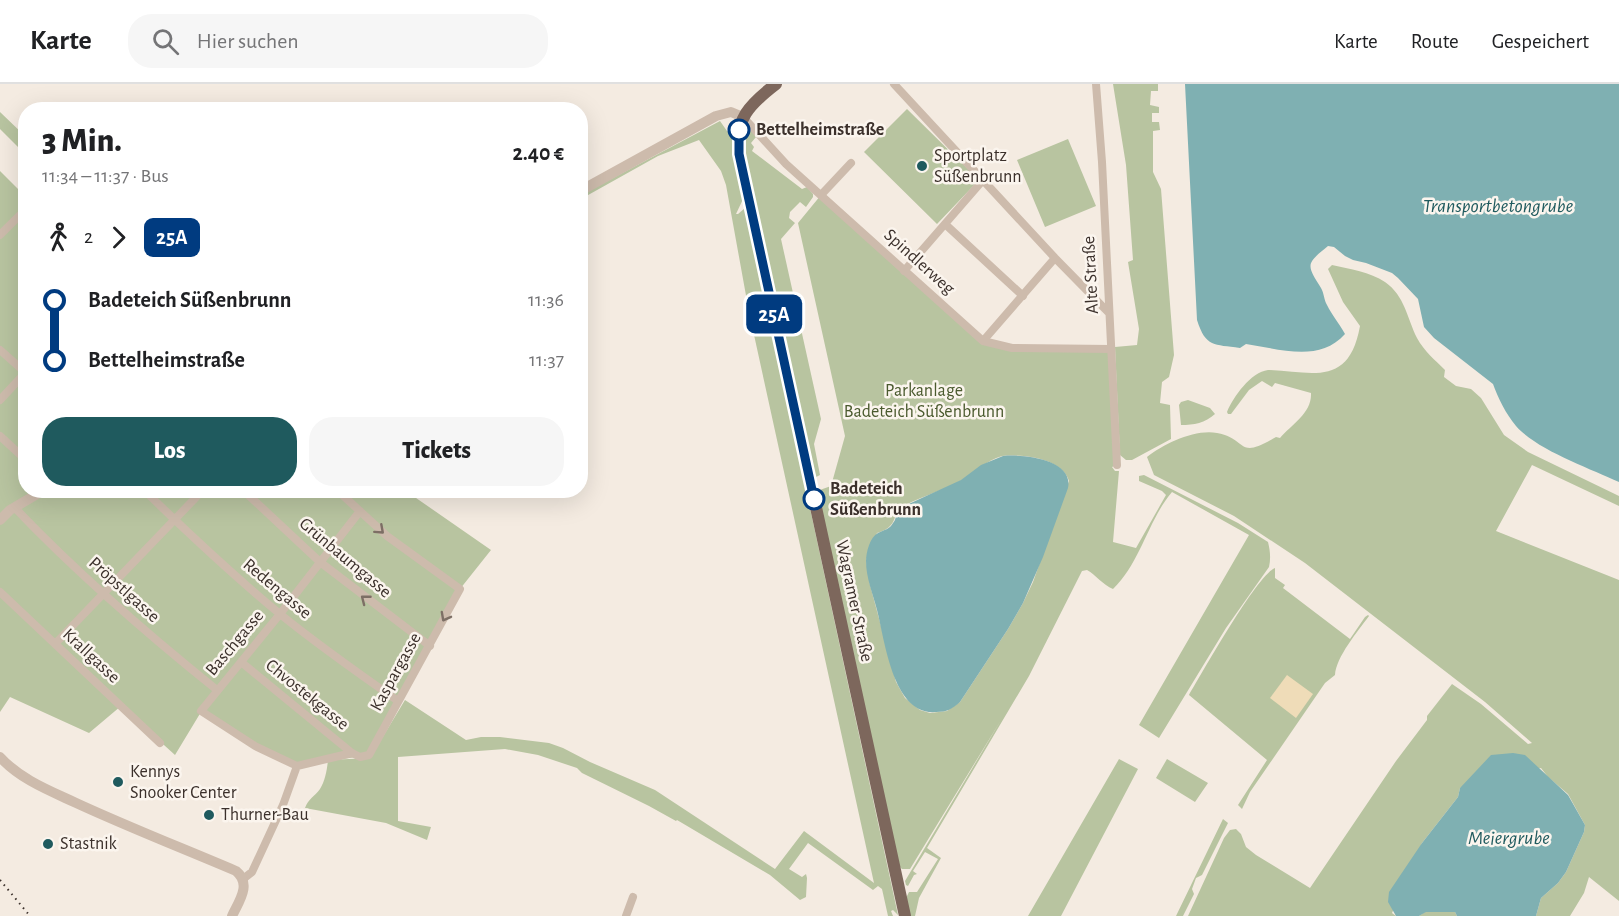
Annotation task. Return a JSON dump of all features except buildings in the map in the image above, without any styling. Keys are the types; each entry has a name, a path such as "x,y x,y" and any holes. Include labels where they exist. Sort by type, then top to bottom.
{"main road":[{"path":"743,117 750,105 776,84"},
{"name":"Wagramer Straße","path":"743,117 738,139 741,162 905,916"}],"street":[{"path":"894,84 1109,313"},
{"name":"Alte Straße","path":"1096,84 1117,465"},
{"path":"588,187 722,113 731,112 743,117"},
{"name":"Spindlerweg","path":"743,117 786,164 983,340 1012,348 1111,349"},
{"path":"821,195 851,163"},
{"path":"904,271 984,179"},
{"path":"0,235 18,217"},
{"path":"945,224 1023,296"},
{"path":"983,340 1055,258"},
{"path":"0,351 18,367"},
{"path":"0,400 18,381"},
{"path":"0,435 18,452"},
{"path":"0,520 31,498"},
{"name":"Redengasse","path":"152,498 280,614 398,701"},
{"path":"55,644 194,498"},
{"name":"Grünbaumgasse","path":"252,498 320,562 430,646"},
{"path":"346,498 360,511"},
{"name":"Pröpstlgasse","path":"15,508 102,594 217,690"},
{"name":"Baschgasse","path":"297,766 255,746 201,711 360,511"},
{"name":"Kaspargasse","path":"352,753 360,757 369,755 460,589 387,536 360,511"},
{"name":"Krallgasse","path":"0,592 160,743"},
{"name":"Chvostekgasse","path":"241,662 352,753"},
{"path":"243,879 252,872 283,805 297,766 352,753"},
{"path":"0,757 19,773 43,787 136,830 236,871 243,879 243,891 232,916"},
{"path":"626,916 633,897"}],"green space":[{"path":"1113,84 1158,84 1158,91 1151,91 1150,105 1159,107 1159,113 1152,113 1152,122 1159,122 1160,130 1153,131 1153,172 1161,189 1174,355 1169,377 1162,382 1160,403 1170,405 1171,439 1132,460 1126,460 1120,455 1115,347 1137,345 1139,329 1128,262 1133,260 1126,165"},
{"name":"Sportplatz Süßenbrunn","path":"907,109 979,180 937,224 864,152"},
{"path":"0,112 18,129 18,147 0,129"},
{"path":"720,121 727,131 733,134 744,197 736,214 745,208 898,915 893,910 891,911 893,916 888,916 882,889 878,886 873,890 808,843 789,869 802,877 806,874 806,897 800,900 770,875 677,820 582,773 577,768 538,755 505,749 398,757 398,821 431,827 427,840 386,823 305,808 322,786 328,760 370,758 405,700 466,740 500,737 549,743 655,790 775,869 804,831 874,883 749,312 726,185 721,171 699,140 658,156 588,195 588,191"},
{"path":"751,129 756,137 751,143 754,147 752,151 802,189 807,187 813,194 806,207 800,202 790,212 789,218 795,223 781,239 821,419 814,444 820,475 814,478 745,155 746,132"},
{"path":"1068,139 1096,206 1045,227 1017,160"},
{"path":"0,171 18,189 18,498 416,498 491,550 460,589 369,755 297,766 201,712 175,755 121,706 89,733 10,697 0,712"},
{"name":"Parkanlage Badeteich Süßenbrunn","path":"821,195 983,341 1012,348 1111,349 1117,465 1112,467 1115,471 1119,471 1113,542 1136,548 1166,495 1139,481 1139,476 1144,475 1238,523 1268,542 1269,567 1226,628 1159,738 1139,725 1249,535 1172,492 1157,515 1131,566 1113,589 1087,570 1082,571 1029,676 927,848 941,858 919,898 915,916 909,916 906,898 909,892 917,892 938,859 925,852 913,871 917,874 908,886 905,881 1001,720 910,869 902,869 899,866 817,491 831,486 845,436 798,223","holes":["1002,456 1030,457 1050,462 1065,473 1069,481 1033,582 1008,629 960,702 947,711 930,713 920,710 905,698 896,682 870,585 866,560 877,533 891,525 897,510 962,480 991,461"]},
{"path":"1332,265 1360,271 1385,282 1392,288 1405,308 1420,343 1445,370 1444,377 1456,386 1471,389 1481,398 1504,435 1528,452 1619,496 1619,506 1532,465 1496,531 1619,580 1619,901 1589,877 1584,893 1570,916 1536,916 1541,898 1558,883 1566,872 1585,825 1568,794 1541,768 1460,788 1458,797 1422,843 1392,913 1396,916 1188,916 1224,838 1230,830 1236,829 1241,834 1246,847 1256,855 1310,888 1396,761 1427,720 1427,716 1452,684 1481,704 1528,744 1532,743 1485,702 1305,563 1234,516 1154,475 1147,457 1162,447 1189,435 1217,433 1248,448 1276,437 1280,438 1300,418 1308,406 1311,393 1275,383 1272,387 1262,381 1249,390 1231,414 1227,412 1243,386 1255,375 1268,370 1327,372 1338,367 1347,359 1355,345 1360,326 1343,302 1328,269"},
{"path":"1188,400 1210,408 1215,414 1199,423 1181,425 1179,405"},
{"path":"1275,568 1275,578 1285,585 1283,588 1350,639 1365,617 1369,616 1343,652 1335,675 1325,683 1250,792 1242,809 1238,805 1267,760 1189,695 1243,605"},
{"path":"1119,759 1138,769 1061,916 1028,916"},
{"path":"1167,759 1208,783 1195,802 1156,778"},
{"path":"1223,819 1228,823 1202,875 1196,878 1192,889 1194,894 1183,916 1176,916"},
{"path":"1425,912 1455,912 1457,916 1419,916"}],"sand":[{"path":"1287,675 1313,694 1296,718 1270,698"}],"water":[{"name":"Transportbetongrube","path":"1185,84 1619,84 1619,482 1550,451 1525,435 1509,416 1493,384 1434,338 1424,327 1418,299 1398,278 1392,273 1353,260 1334,247 1328,246 1316,257 1312,261 1311,269 1326,303 1345,334 1335,343 1311,351 1299,352 1246,344 1240,348 1217,345 1208,340 1197,320"},
{"name":"Badeteich Süßenbrunn","path":"1003,456 1022,456 1045,460 1063,470 1068,478 1068,488 1043,557 1023,603 960,702 943,711 921,710 910,702 893,674 867,574 866,557 869,545 875,535 892,525 897,510 900,508 961,480 981,465"},
{"name":"Meiergrube","path":"1513,753 1525,755 1568,795 1585,825 1566,872 1558,883 1541,898 1536,916 1457,916 1455,912 1426,912 1419,916 1396,916 1388,902 1389,892 1422,843 1458,797 1460,788 1491,755"}],"railway":[{"path":"0,880 30,916"}],"bus line":[{"name":"25A","path":"739,130 739,154 814,499"}],"place":[{"name":"Bettelheimstraße","path":"739,130"},
{"name":"Sportplatz Süßenbrunn","path":"922,166"},
{"name":"Badeteich Süßenbrunn","path":"814,499"},
{"name":"Kennys Snooker Center","path":"118,782"},
{"name":"Thurner-Bau","path":"209,815"},
{"name":"Stastnik","path":"48,844"}]}
